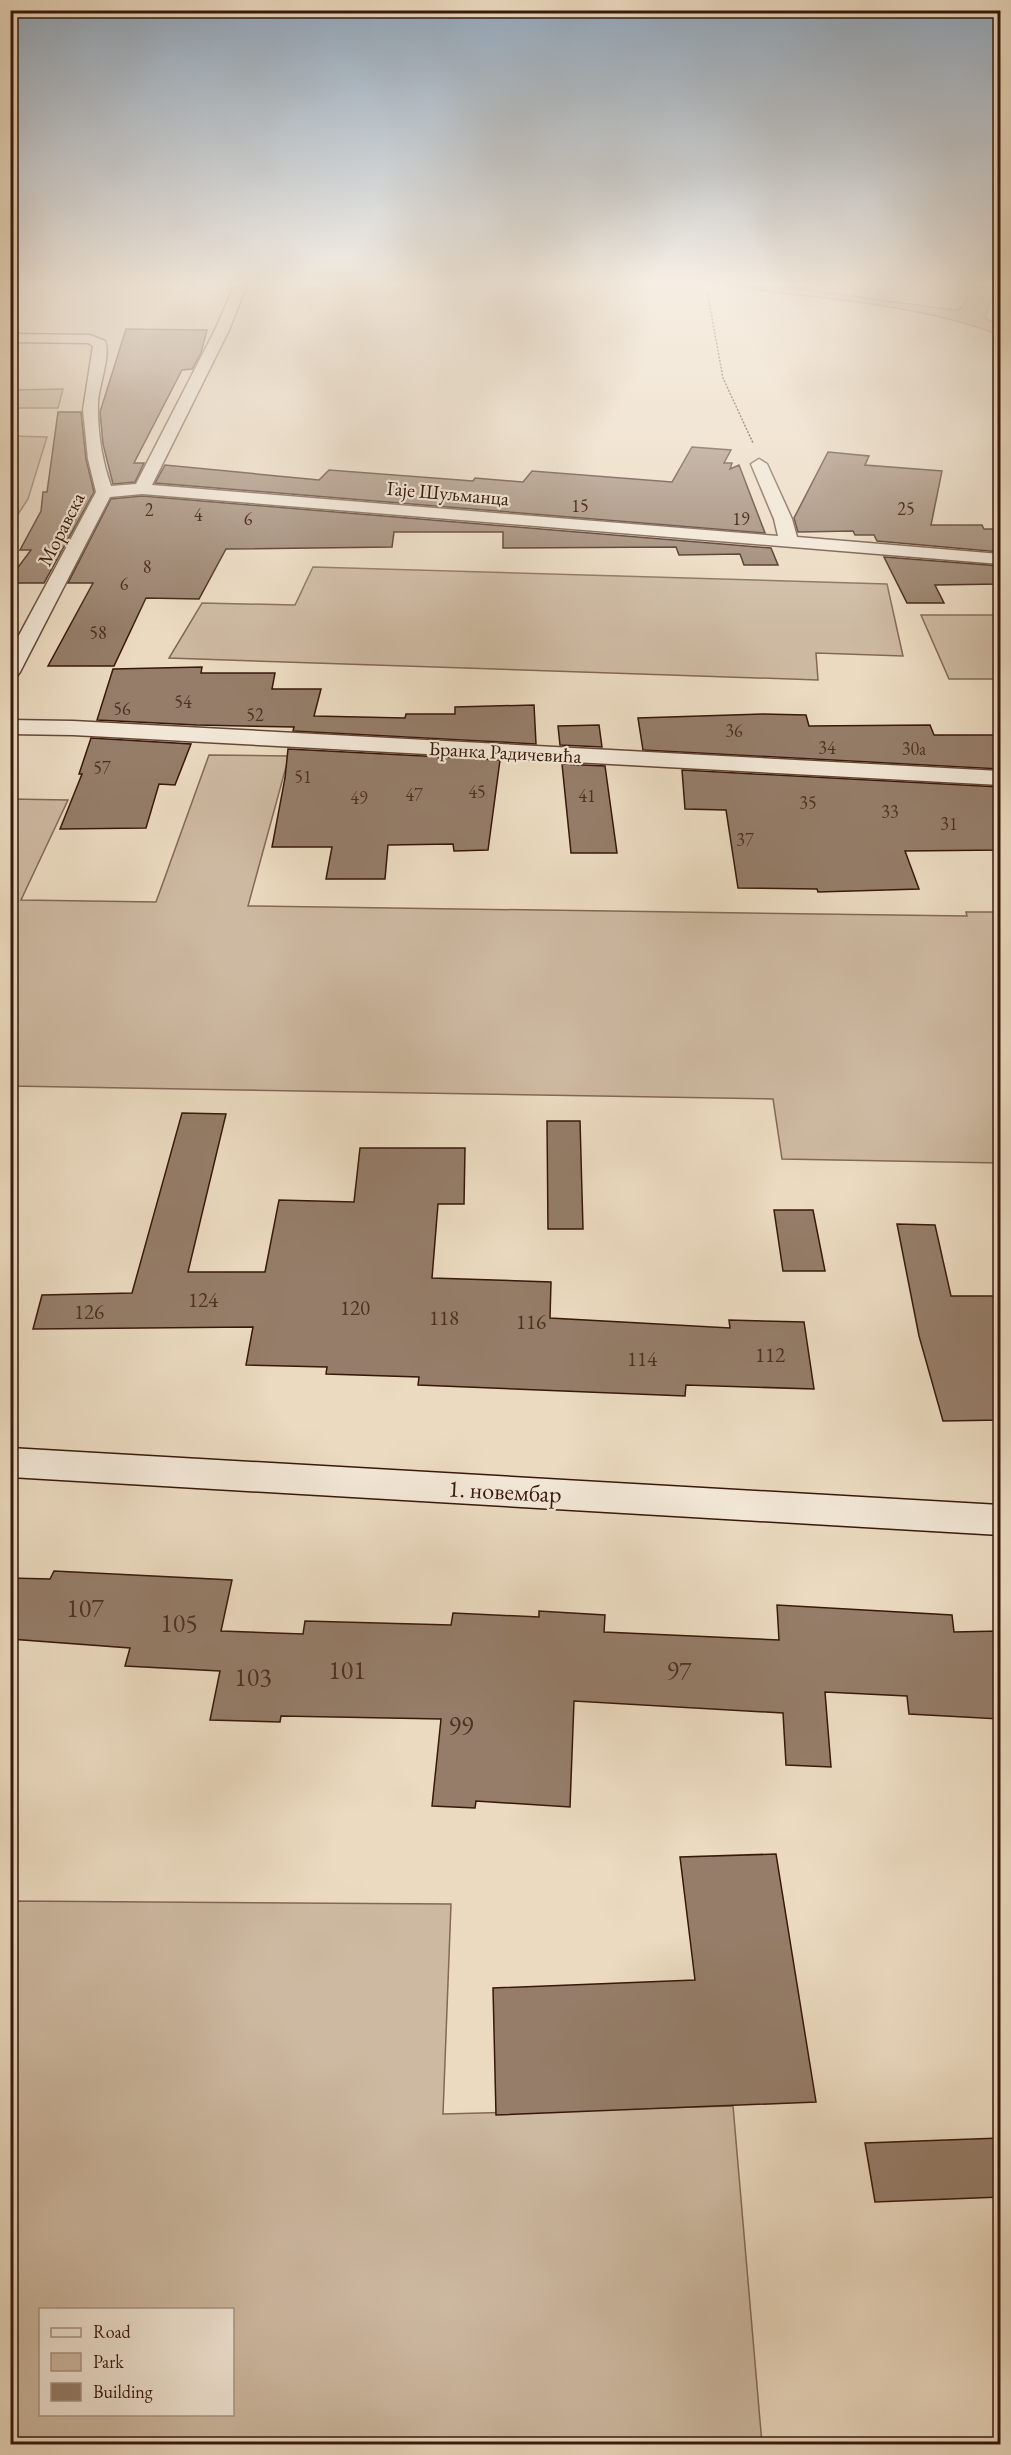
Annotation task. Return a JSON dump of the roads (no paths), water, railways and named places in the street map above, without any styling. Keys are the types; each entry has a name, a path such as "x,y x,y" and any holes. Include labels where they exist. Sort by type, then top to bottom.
{"street":[{"name":"Моравска","path":"10,672 104,492 99,478 91,423 91,402"},
{"path":"142,489 186,402"},
{"path":"759,464 783,519 789,542"},
{"name":"Гаје Шуљманца","path":"104,492 142,489 1000,558"},
{"name":"Бранка Радичевића","path":"10,728 73,728 1000,778"},
{"name":"1. новембар","path":"10,1462 1000,1520"}]}
